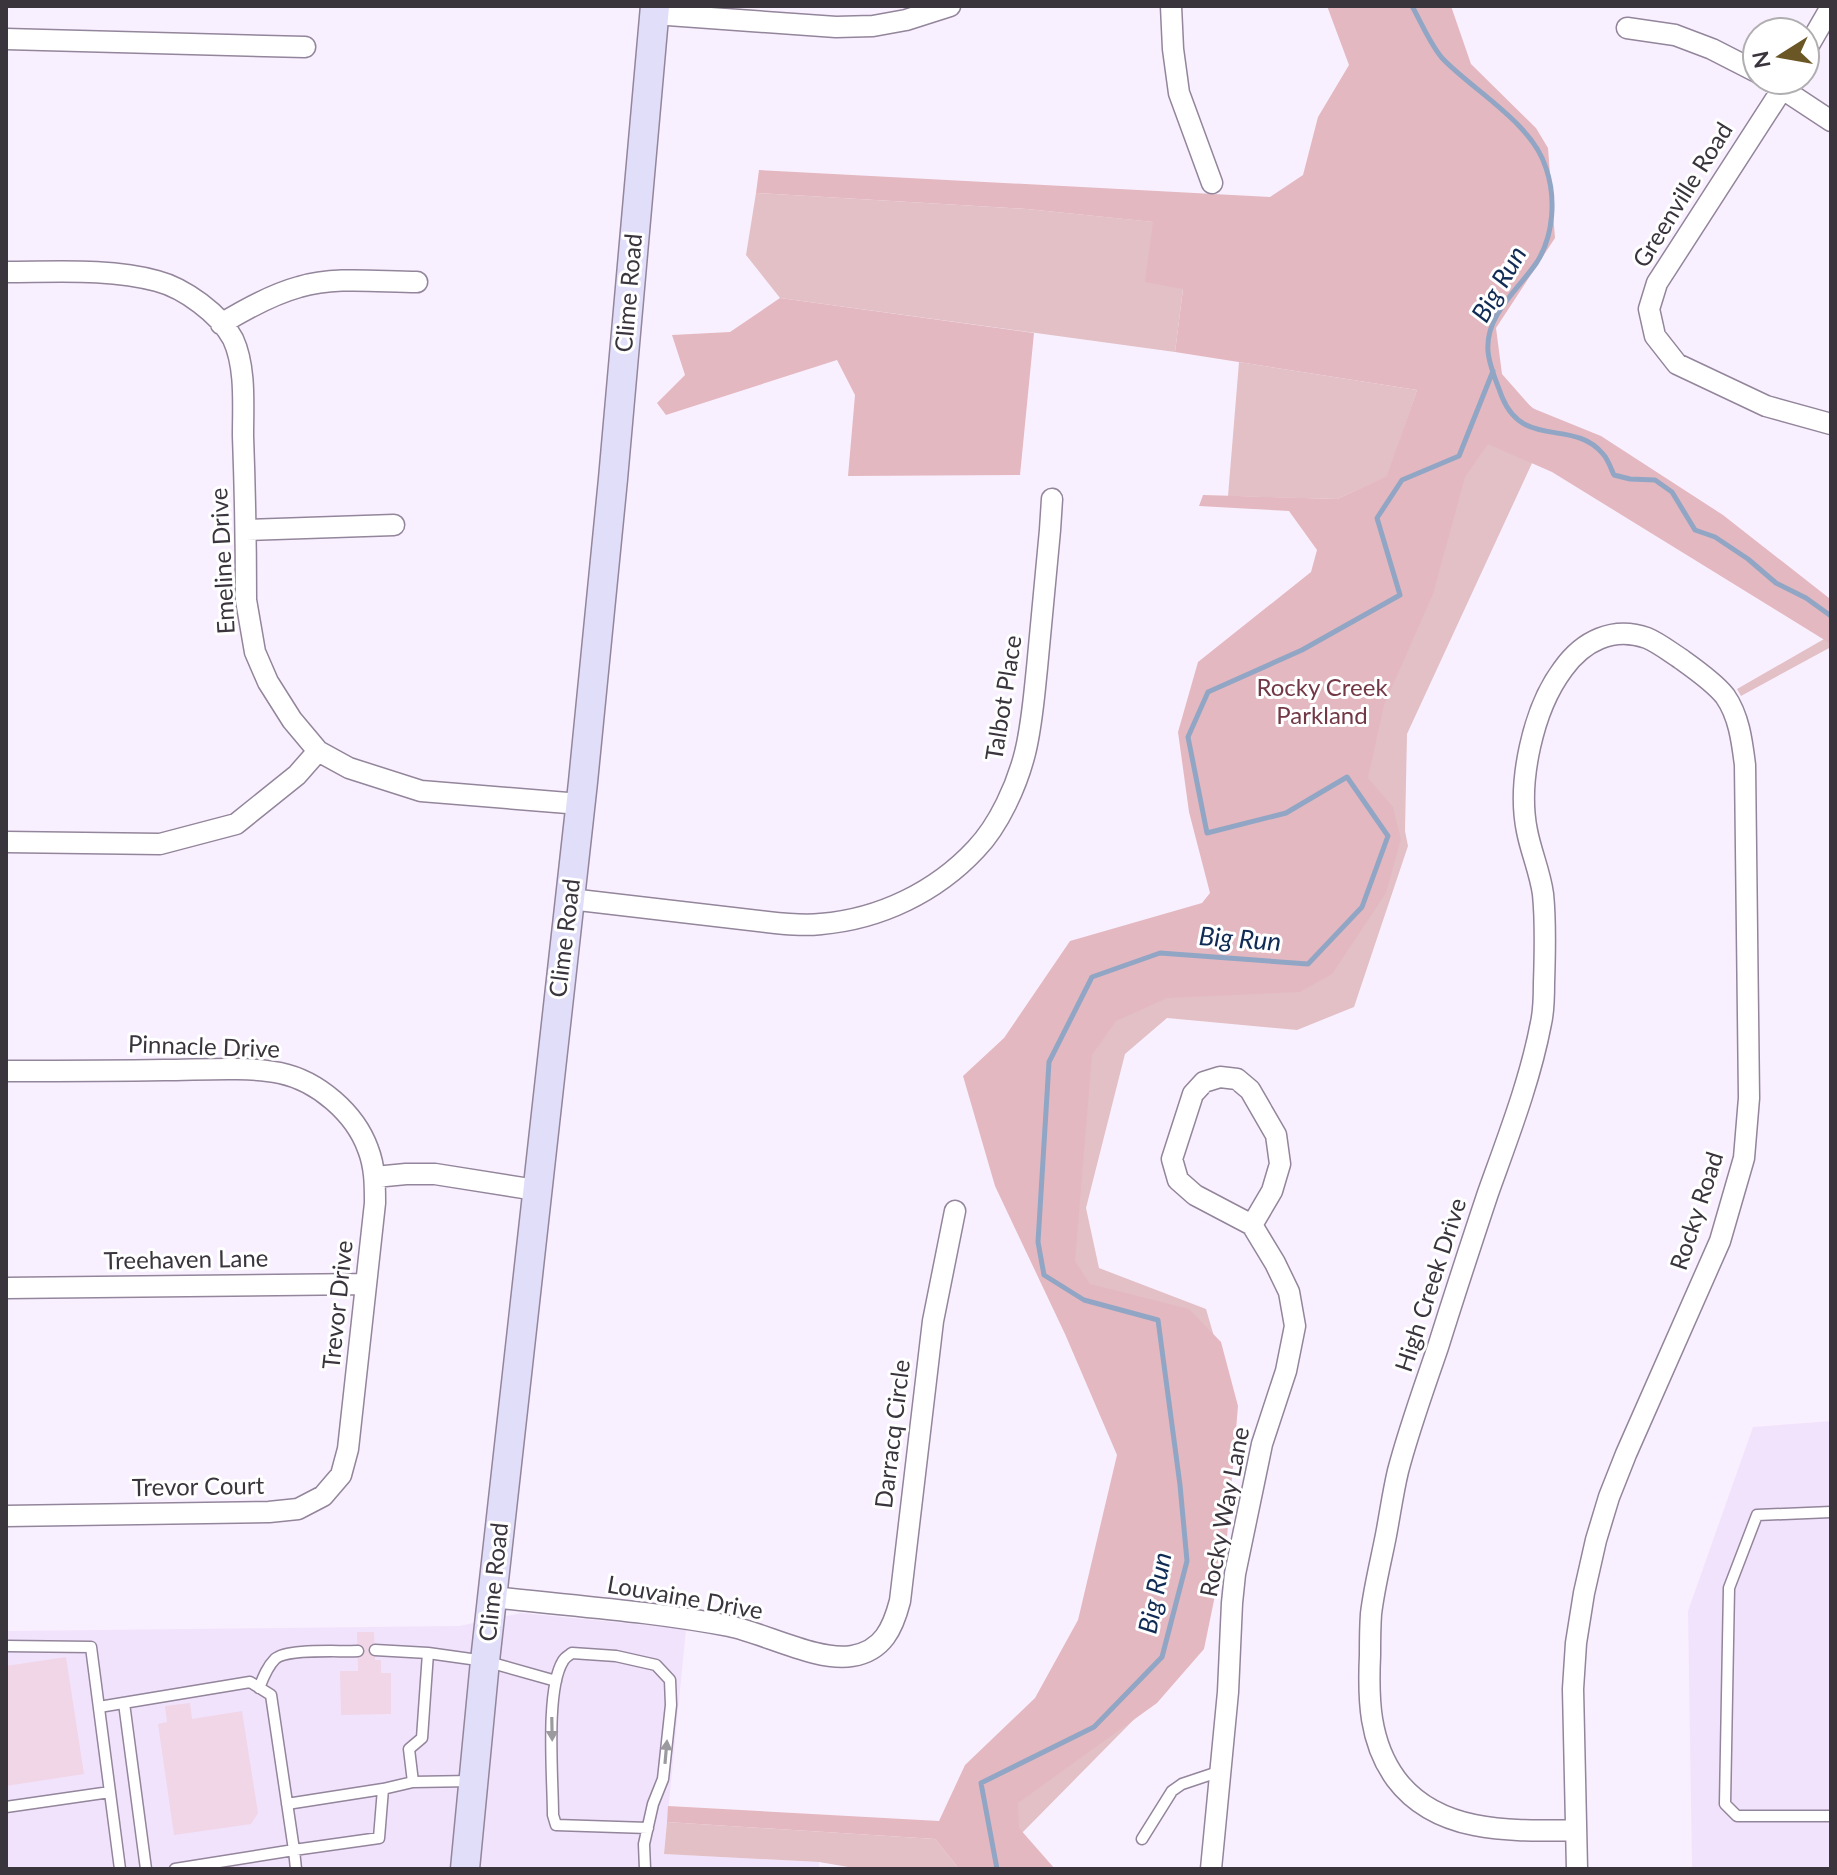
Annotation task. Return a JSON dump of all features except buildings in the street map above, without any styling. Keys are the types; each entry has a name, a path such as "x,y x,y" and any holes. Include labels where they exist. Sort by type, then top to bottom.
{"main road":[{"name":"Clime Road","path":"465,1869 485,1661 580,804 613,479 654,10"}],"street":[{"path":"654,10 836,27 873,26 906,20 950,6"},
{"path":"1171,6 1179,93 1212,183"},
{"path":"1627,28 1675,35 1741,64"},
{"path":"6,39 305,47"},
{"name":"Greenville Road","path":"1771,96 1657,283 1649,309 1655,336 1677,364 1766,406 1831,424"},
{"path":"1797,96 1831,121"},
{"path":"6,272 114,274 158,281 193,298 221,324 242,311 300,286 331,282 417,282"},
{"name":"Emeline Drive","path":"221,324 232,338 240,373 249,626 255,652 268,682 292,720 318,751 349,768 421,791 580,804"},
{"name":"Talbot Place","path":"570,899 774,923 821,924 884,911 916,896 947,874 978,848 1001,814 1017,780 1026,750 1052,499"},
{"path":"246,530 394,525"},
{"name":"Rocky Road","path":"1577,1869 1573,1689 1584,1593 1609,1497 1720,1241 1744,1158 1749,1098 1745,765 1740,728 1724,695 1696,669 1663,647 1632,634 1599,639"},
{"name":"High Creek Drive","path":"1576,1830 1501,1830 1466,1824 1439,1814 1417,1799 1398,1781 1384,1760 1374,1735 1369,1676 1372,1611 1398,1471 1525,1086 1542,1019 1544,913 1538,868 1526,830 1525,801 1536,721 1547,693 1563,668 1577,650 1599,639"},
{"path":"6,842 160,844 236,824 297,775 318,751"},
{"name":"Pinnacle Drive","path":"6,1071 234,1070 275,1072 295,1077 337,1104 356,1124 368,1149 375,1177"},
{"path":"1220,1077 1237,1079 1250,1090 1276,1135 1280,1164 1272,1191 1252,1225 1195,1195 1178,1180 1172,1159 1193,1094 1204,1082 1220,1077"},
{"path":"375,1177 435,1174 536,1190"},
{"name":"Trevor Drive","path":"349,1438 375,1203 375,1177"},
{"name":"Darracq Circle","path":"867,1652 890,1631 900,1601 933,1321 955,1211"},
{"name":"Rocky Way Lane","path":"1211,1869 1235,1574 1262,1444 1286,1371 1295,1326 1289,1292 1252,1225"},
{"name":"Treehaven Lane","path":"6,1288 366,1284"},
{"name":"Trevor Court","path":"6,1516 298,1509 323,1496 341,1475 349,1438"},
{"name":"Louvaine Drive","path":"493,1597 732,1627 828,1656 853,1656 867,1652"}],"lane":[{"path":"1831,1512 1757,1515 1729,1588 1725,1804 1737,1816 1831,1816"},
{"path":"6,1646 91,1647 120,1869"},
{"path":"375,1650 485,1661 556,1681"},
{"path":"259,1688 276,1657 301,1652 358,1651"},
{"path":"413,1782 409,1749 422,1738 428,1653"},
{"path":"645,1869 644,1844 648,1828 653,1804 663,1779 671,1705 670,1680 656,1665 616,1656 572,1653 564,1659 552,1701 553,1815 556,1825 648,1828"},
{"path":"99,1707 250,1682 271,1695 296,1869"},
{"path":"124,1703 146,1869"},
{"path":"1142,1839 1172,1791 1191,1780 1221,1771"},
{"path":"287,1804 413,1782 474,1781"},
{"path":"175,1869 379,1838 383,1789"},
{"path":"6,1807 110,1792"}],"shaded area":[{"path":"756,193 1027,209 1154,222 1183,289 1175,352 780,298 746,255"},
{"path":"1239,362 1417,390 1388,476 1337,499 1228,496"},
{"name":"Rocky Creek Parkland","path":"1475,363 1551,422 1407,734 1405,831 1408,846 1354,1007 1297,1030 1167,1018 1125,1054 1086,1208 1099,1268 1206,1309 1220,1357 1167,1686 1019,1836 980,1817 1095,1614 1126,1429 1019,1199 1022,1022 1263,929 1414,514"},
{"path":"1831,635 1831,647 1741,696 1737,689"},
{"path":"1831,1421 1831,1869 1692,1869 1688,1611 1753,1427"},
{"path":"521,1613 686,1629 664,1854 819,1862 819,1869 6,1869 6,1631 459,1626"},
{"path":"667,1822 935,1839 959,1869 860,1869 819,1862 664,1854"}],"green space":[{"path":"1327,6 1451,6 1471,64 1536,128 1548,148 1555,238 1496,328 1502,374 1532,408 1601,436 1723,515 1829,598 1831,644 1552,472 1488,444 1465,477 1433,594 1384,705 1368,778 1393,807 1401,839 1386,893 1332,974 1300,992 1167,998 1116,1021 1092,1055 1075,1261 1090,1284 1189,1309 1221,1342 1238,1406 1227,1537 1204,1649 1157,1703 1018,1803 1019,1828 1055,1869 959,1869 935,1839 667,1822 668,1806 939,1821 965,1765 1035,1698 1078,1620 1117,1455 1065,1334 995,1186 963,1076 1004,1038 1070,941 1202,903 1210,893 1189,812 1178,732 1198,662 1311,572 1317,550 1289,511 1199,506 1203,495 1337,499 1387,476 1417,390 1175,352 1183,289 1145,282 1153,222 1027,209 756,193 759,170 1270,197 1303,175 1318,117 1349,65"},
{"path":"780,298 1034,333 1020,475 848,476 855,395 837,360 666,415 657,403 685,375 672,335 730,332"}],"waterway":[{"name":"Big Run","path":"1412,6 1443,59 1516,122 1528,137 1539,152 1549,179 1552,216 1543,251 1497,314 1489,338 1492,368 1511,413 1536,429 1578,437 1591,443 1605,456 1614,475 1655,480 1672,492 1695,530 1715,537 1776,583 1806,598 1831,616"},
{"name":"Big Run","path":"997,1869 981,1783 1094,1727 1162,1657 1187,1561 1158,1320 1084,1300 1044,1275 1038,1242 1049,1062 1092,977 1160,953 1308,964 1362,907 1388,836 1347,777 1286,813 1207,833 1188,737 1208,692 1302,650 1400,595 1377,518 1402,480 1459,456 1493,371"}]}
